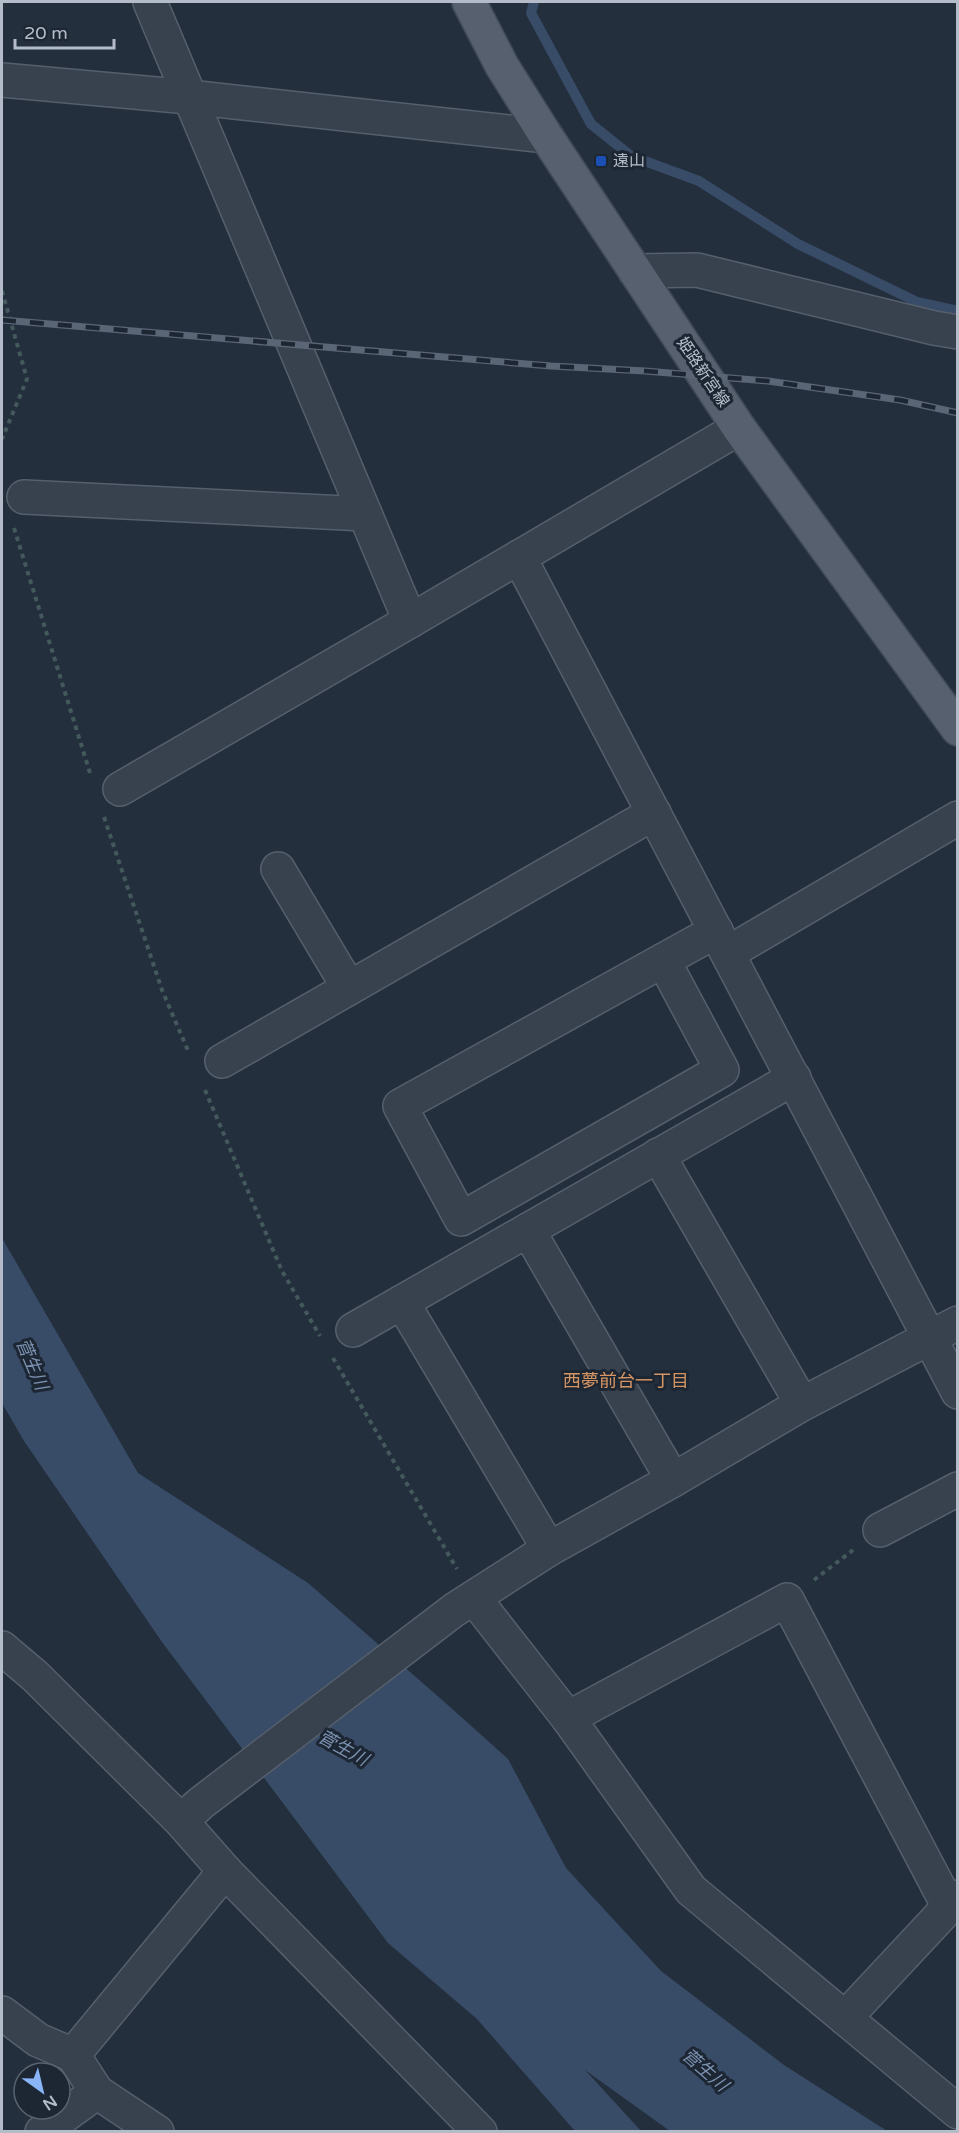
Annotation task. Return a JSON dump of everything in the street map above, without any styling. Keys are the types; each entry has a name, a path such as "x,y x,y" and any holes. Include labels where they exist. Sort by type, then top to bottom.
{"main road":[{"name":"姫路新宮線","path":"469,2 502,66 739,428 957,729"}],"street":[{"path":"150,2 410,621"},
{"path":"2,80 189,97 546,135"},
{"path":"635,271 697,270 957,332"},
{"path":"120,789 739,428"},
{"path":"24,497 365,514"},
{"path":"519,557 794,1078 944,1330 957,1392"},
{"path":"222,1061 654,813"},
{"path":"663,960 722,1070 461,1219 399,1106 722,942 957,818"},
{"path":"278,869 349,988"},
{"path":"353,1330 794,1078"},
{"path":"658,1155 802,1404"},
{"path":"528,1230 674,1480"},
{"path":"402,1302 549,1549"},
{"path":"191,1812 464,1604 549,1549 674,1480 802,1404 944,1330"},
{"path":"880,1530 957,1489"},
{"path":"568,1718 787,1600 953,1902 845,2018"},
{"path":"464,1604 568,1718 691,1890 957,2112"},
{"path":"2,1648 191,1812 225,1871 480,2132"},
{"path":"73,2055 225,1871"},
{"path":"2,2013 38,2040 73,2055 97,2092 157,2132"},
{"path":"42,2132 97,2092"}],"path":[{"path":"2,291 27,379 2,439"},
{"path":"787,1600 880,1530"}],"water":[{"name":"菅生川","path":"2,1238 138,1473 308,1583 449,1706 508,1759 566,1868 661,1971 784,2065 887,2131 670,2131 585,2070 641,2131 575,2131 477,2019 388,1943 162,1642 24,1441 2,1403"}],"waterway":[{"path":"534,2 531,13 591,124 631,156 699,181 798,244 917,302 958,311"}],"railway":[{"path":"2,320 551,366 768,381 900,400 958,413"}],"place":[{"name":"遠山","path":"601,161"}],"district":[{"name":"西夢前台一丁目","path":"626,1381"}]}
